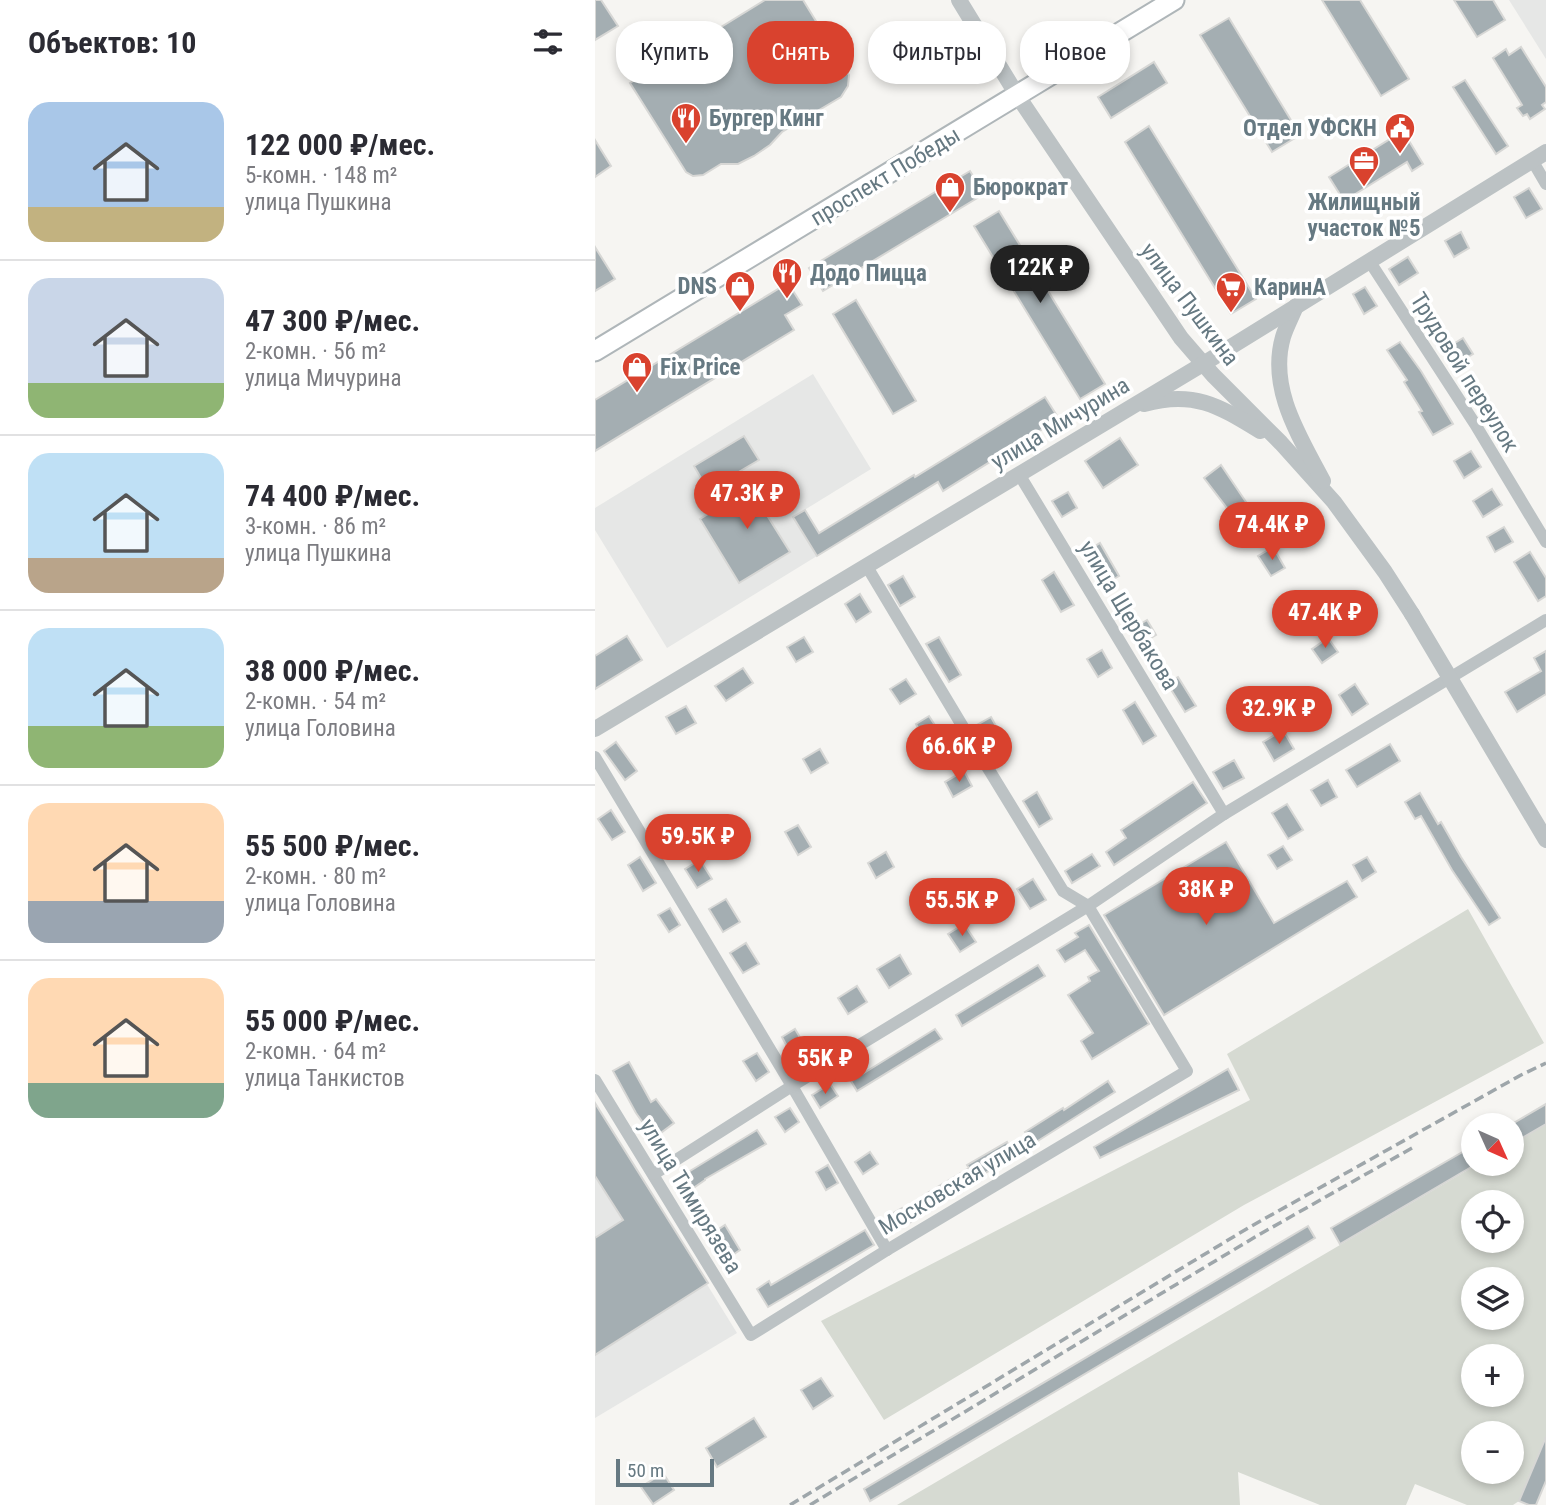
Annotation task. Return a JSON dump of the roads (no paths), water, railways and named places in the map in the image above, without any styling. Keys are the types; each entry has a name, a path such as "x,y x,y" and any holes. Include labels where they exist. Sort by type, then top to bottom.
{"main road":[{"name":"проспект Победы","path":"595,351 1174,0"}],"street":[{"name":"улица Пушкина","path":"959,0 1017,95 1164,314 1203,364 1281,443 1334,502 1378,562 1412,614 1546,840"},
{"name":"улица Мичурина","path":"595,729 1203,364 1539,156"},
{"path":"1539,156 1546,184"},
{"name":"Трудовой переулок","path":"1370,262 1546,542"},
{"path":"1296,306 1283,338 1279,361 1282,393 1293,422 1334,502"},
{"path":"1125,409 1170,399 1192,399 1219,407 1281,443"},
{"name":"улица Щербакова","path":"1019,474 1224,814"},
{"path":"866,565 1063,891 1088,906"},
{"path":"654,1174 792,1086 1088,906 1224,814 1546,620"},
{"path":"595,757 887,1250"},
{"name":"Московская улица","path":"751,1335 887,1250 1187,1071 1088,906"},
{"name":"улица Тимирязева","path":"595,1080 751,1335"}],"railway":[{"path":"790,1505 1248,1228 1546,1063"},
{"path":"810,1505 1255,1237 1412,1148"}],"place":[{"name":"Бургер Кинг","path":"686,145"},
{"name":"Отдел УФСКН","path":"1400,155"},
{"name":"Жилищный участок №5","path":"1364,188"},
{"name":"Бюрократ","path":"950,214"},
{"name":"Додо Пицца","path":"787,300"},
{"name":"DNS","path":"740,313"},
{"name":"КаринА","path":"1231,314"},
{"name":"Fix Price","path":"637,394"}]}
